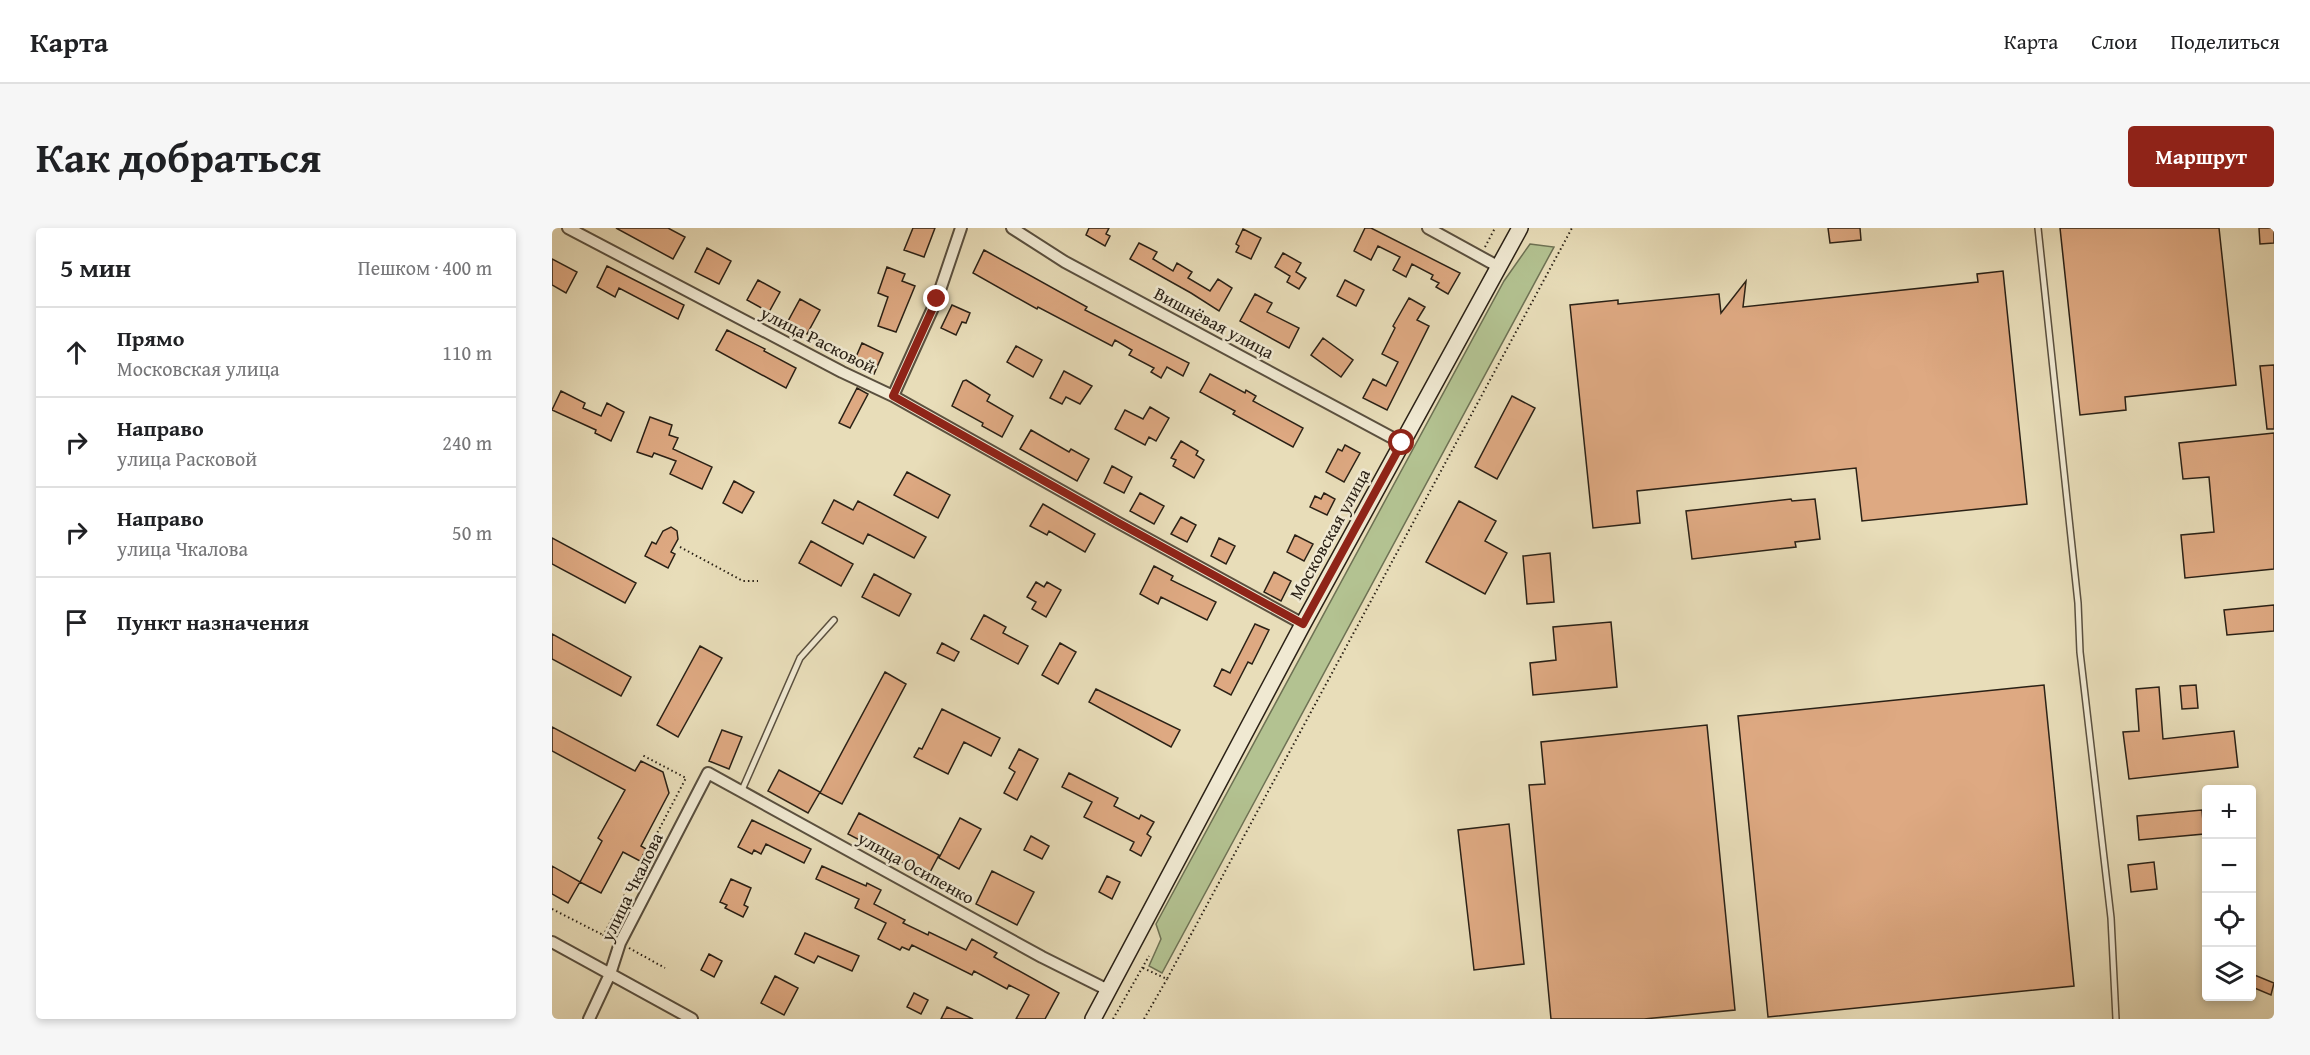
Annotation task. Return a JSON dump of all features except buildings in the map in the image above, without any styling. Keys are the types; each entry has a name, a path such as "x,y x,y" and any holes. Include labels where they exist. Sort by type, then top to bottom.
{"main road":[{"name":"Московская улица","path":"1093,1019 1303,624 1520,228"}],"street":[{"name":"улица Расковой","path":"568,228 842,372 893,396 1303,624"},
{"path":"893,396 937,299 961,228"},
{"name":"Вишнёвая улица","path":"1012,228 1065,262 1402,443"},
{"path":"1428,228 1499,267"},
{"name":"улица Осипенко","path":"708,772 1042,957 1108,990"},
{"name":"улица Чкалова","path":"589,1019 610,974 620,943 708,772"},
{"path":"552,942 692,1019"}],"lane":[{"path":"2038,228 2078,603 2080,652 2111,918 2116,1019"},
{"path":"742,790 800,658 834,620"}],"path":[{"path":"1481,257 1495,228"},
{"path":"1144,1019 1572,228"},
{"path":"680,548 743,581 758,581"},
{"path":"603,936 686,778 642,755"},
{"path":"552,909 665,968"},
{"path":"1113,1019 1149,956"},
{"path":"1143,968 1167,979"}],"green space":[{"path":"1530,244 1554,247 1162,973 1149,966 1161,939 1156,924 1504,281"}],"route":[{"path":"937,299 893,396 1303,624 1402,443"}]}
